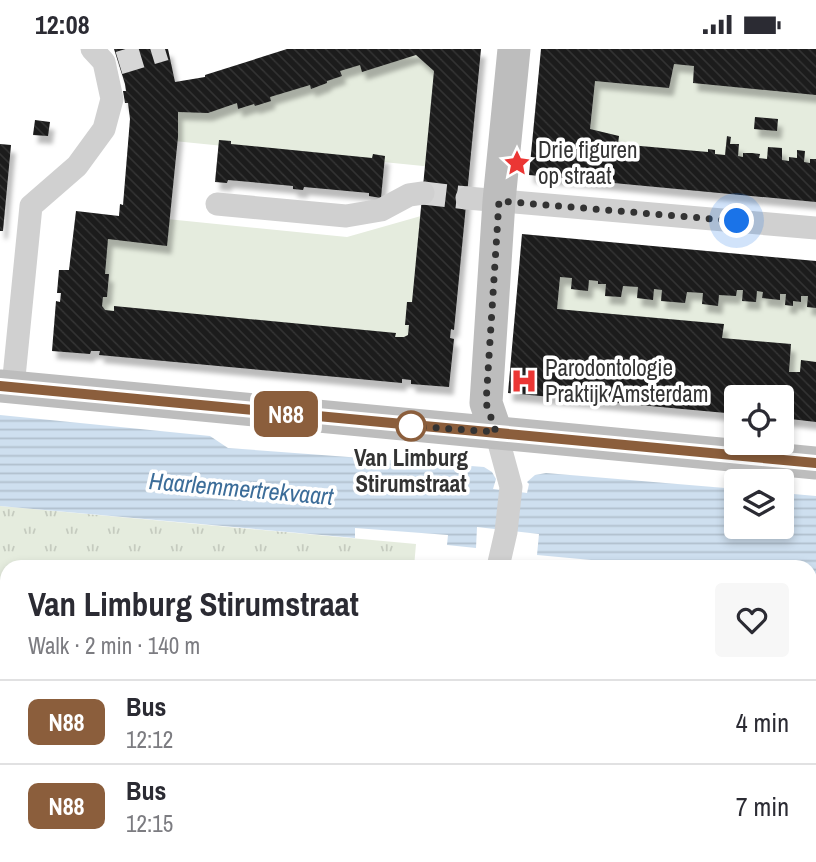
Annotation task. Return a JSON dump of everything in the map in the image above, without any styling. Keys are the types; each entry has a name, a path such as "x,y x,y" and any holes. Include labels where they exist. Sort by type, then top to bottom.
{"main road":[{"path":"496,432 486,403 483,199 514,49"},
{"path":"7,387 816,463"}],"street":[{"path":"7,387 31,206 77,166 104,129 112,99 105,58"},
{"path":"217,204 346,216 381,210 408,195 423,193"},
{"path":"483,199 816,228"},
{"path":"496,432 511,487 500,560"}],"green space":[{"path":"349,49 456,49 433,167 154,139 160,102"},
{"path":"709,49 816,61 816,167 553,139 563,54"},
{"path":"428,214 412,350 71,317 83,227 147,217 347,237"},
{"path":"553,251 816,272 816,394 794,392 794,385 724,385 538,367"},
{"path":"0,506 416,544 415,560 0,560"}],"water":[{"name":"Haarlemmertrekvaart","path":"0,415 210,436 228,448 484,467 492,472 496,479 493,489 527,493 527,482 535,475 546,473 724,488 724,539 794,539 794,494 816,496 816,560 591,560 537,555 539,534 477,527 476,548 447,545 448,535 355,528 355,538 0,506"}],"building":[{"path":"114,49 168,49 175,82 205,77 287,49 481,49 454,330 451,329 450,338 454,339 449,387 411,384 411,380 402,379 402,383 99,355 100,351 91,351 90,354 52,351 56,301 60,302 61,293 57,293 59,270 69,270 76,211 119,216 120,204 123,205 130,119 123,91 126,91","holes":["416,55 434,71 412,302 407,302 405,325 409,325 408,335 395,337 396,333 114,306 114,311 105,310 102,306 103,297 107,297 109,274 105,274 108,239 167,246 178,112 208,113 237,103 238,109 254,104 255,106 271,101 270,97 310,85 311,89 327,83 342,76 340,71 360,65 362,72"]},
{"path":"541,49 816,49 816,95 693,83 694,66 674,64 669,88 595,81 590,129 619,136 618,144 708,152 708,149 715,150 715,154 725,155 727,136 731,137 730,144 739,144 738,156 743,157 743,153 752,153 767,159 768,147 782,148 782,160 789,161 789,157 797,158 797,150 805,151 804,162 810,163 810,159 816,159 816,202 529,175"},
{"path":"755,117 778,119 777,131 754,129"},
{"path":"35,120 50,122 48,136 33,135"},
{"path":"219,140 231,141 231,144 372,158 373,154 385,156 381,198 369,196 369,193 304,187 303,190 293,189 293,186 228,180 227,183 215,182"},
{"path":"0,144 11,145 3,231 0,231"},
{"path":"522,234 816,261 816,308 807,307 808,296 801,296 801,302 793,301 793,306 785,305 786,294 780,294 780,300 762,298 763,292 757,291 756,302 742,301 743,290 737,290 736,296 719,295 718,306 702,304 703,293 687,292 685,303 661,301 662,290 654,289 653,300 637,298 638,287 623,286 621,297 605,296 606,284 589,280 588,291 571,289 572,278 560,277 557,309 724,324 722,338 791,344 789,372 800,372 801,360 816,362 816,422 794,419 794,385 724,385 724,413 508,393"}],"tunnel":[{"path":"119,63 165,49"},
{"path":"423,193 467,198"}],"bus line":[{"name":"N88","path":"0,386 816,463"}],"place":[{"name":"Drie figuren op straat","path":"517,163"},
{"name":"Parodontologie Praktijk Amsterdam","path":"524,381"},
{"name":"Van Limburg Stirumstraat","path":"411,426"}],"route":[{"path":"411,426 496,432 486,403 499,201 737,221"}]}
